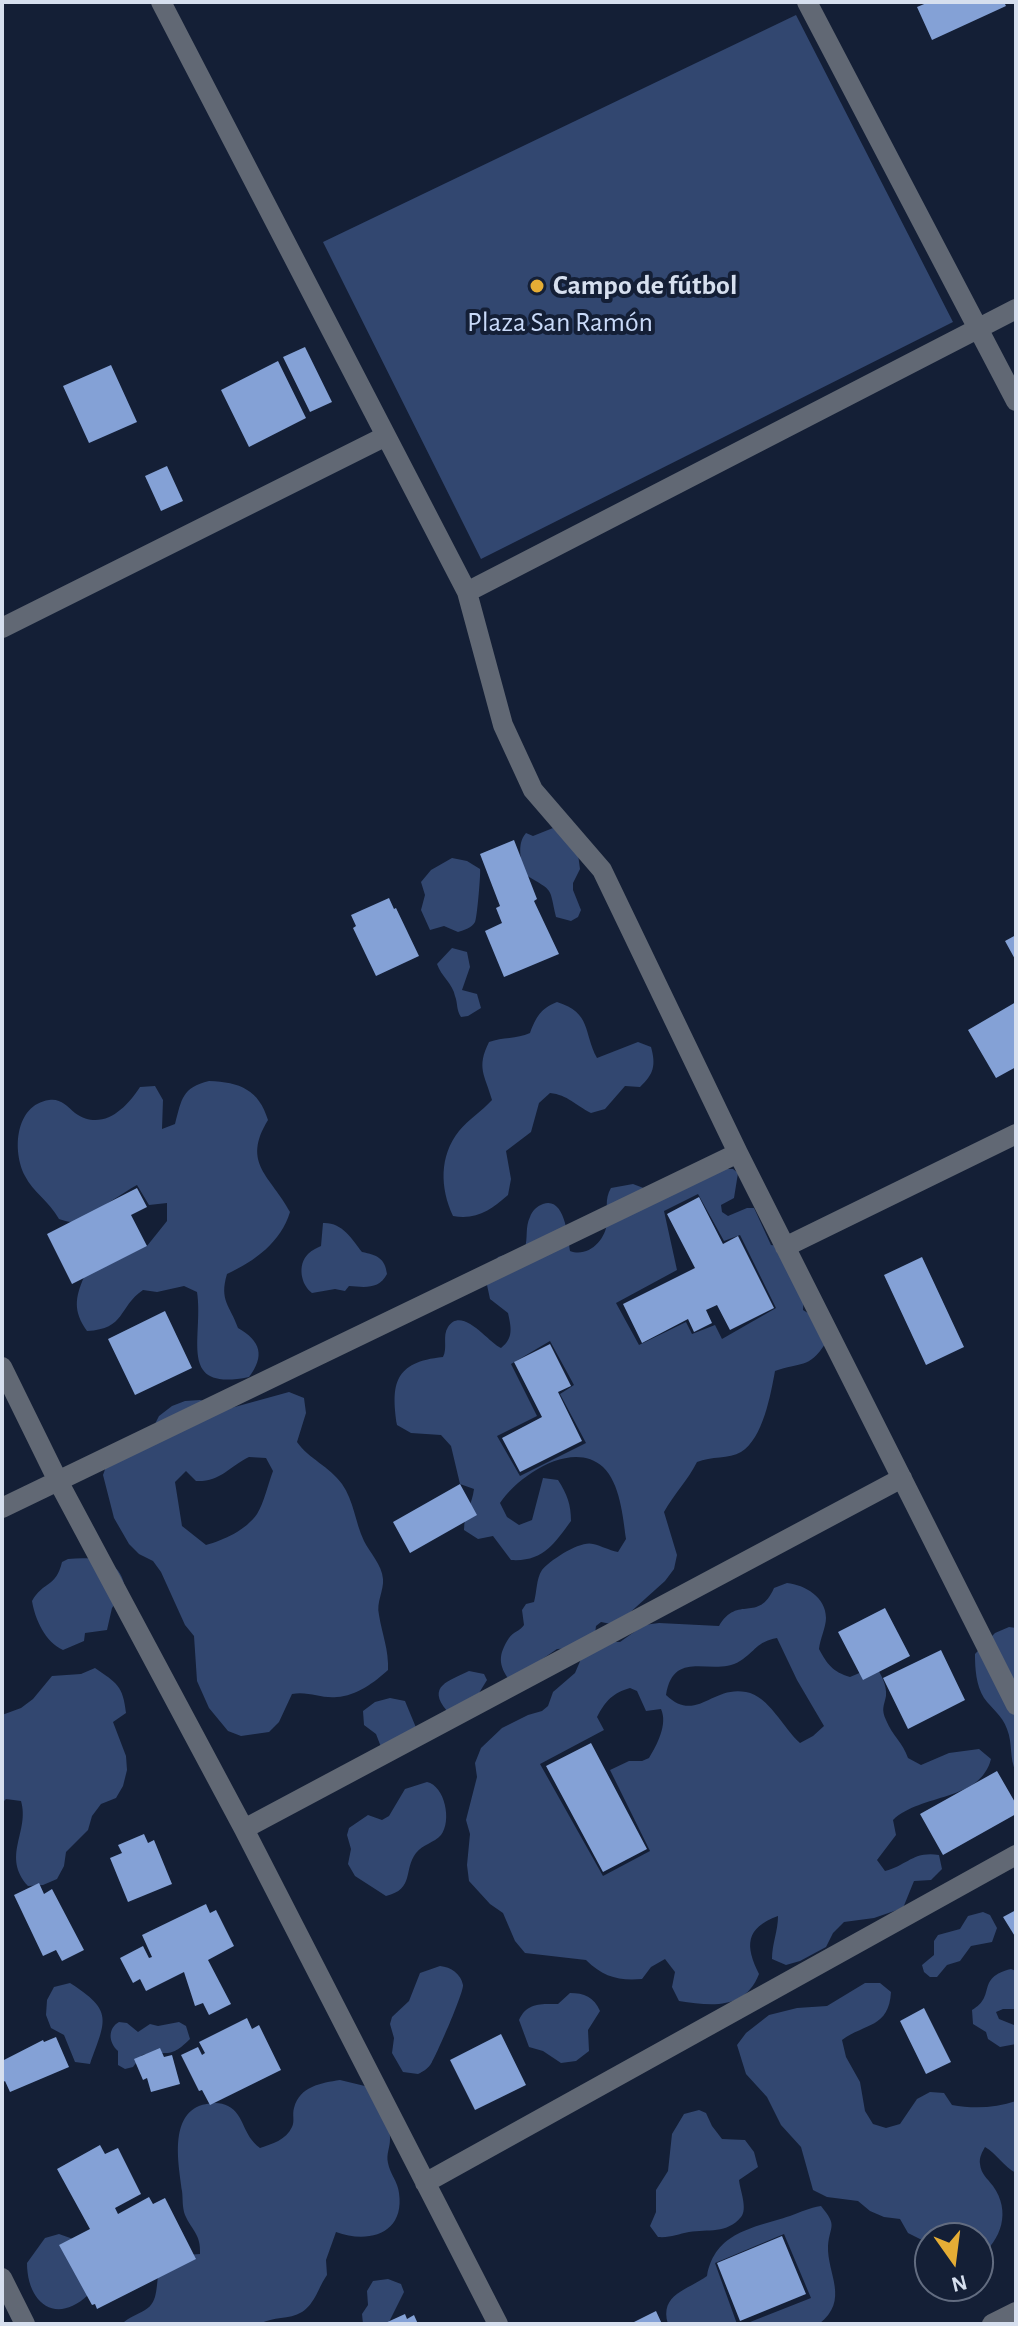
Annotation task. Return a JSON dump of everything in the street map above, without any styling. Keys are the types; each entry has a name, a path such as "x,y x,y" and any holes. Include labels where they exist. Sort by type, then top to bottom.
{"street":[{"path":"161,2 467,592 503,725 533,790 602,870 738,1153 1016,1705"},
{"path":"807,2 1016,401"},
{"path":"467,592 1016,309"},
{"path":"2,628 386,436"},
{"path":"785,1247 1016,1134"},
{"path":"2,1508 738,1153"},
{"path":"2,1367 58,1481 244,1829 498,2324"},
{"path":"244,1829 902,1478"},
{"path":"425,2183 1016,1855"},
{"path":"2,2278 25,2324"},
{"path":"992,2324 1016,2312"}],"green space":[{"name":"Plaza San Ramón","path":"796,15 953,322 481,559 323,242"},
{"path":"553,828 578,854 580,869 573,890 581,910 578,917 571,921 556,917 549,891 526,875 521,859 520,848 526,833 533,836"},
{"path":"452,858 467,861 480,869 475,922 458,932 444,926 430,930 421,910 425,895 421,882 431,870"},
{"path":"452,948 467,952 470,967 462,990 477,994 481,1008 468,1016 461,1017 454,992 437,964"},
{"path":"557,1002 568,1006 581,1018 597,1058 638,1042 651,1047 651,1073 640,1087 625,1086 605,1109 591,1113 567,1098 550,1093 539,1103 531,1132 506,1151 511,1179 508,1195 483,1213 469,1217 453,1216 444,1183 445,1161 459,1131 492,1100 482,1065 489,1042 530,1033 540,1014"},
{"path":"209,1081 239,1086 259,1101 268,1120 260,1135 258,1159 290,1212 280,1233 266,1249 227,1274 226,1302 238,1328 256,1344 259,1356 249,1377 226,1380 211,1377 202,1369 197,1343 197,1292 184,1286 157,1292 143,1290 115,1322 100,1329 87,1331 79,1317 77,1298 84,1277 147,1246 167,1221 167,1203 149,1205 137,1185 77,1221 59,1219 28,1182 18,1154 19,1130 23,1120 29,1110 38,1104 57,1100 85,1118 104,1119 128,1103 140,1087 155,1086 163,1100 162,1129 175,1124 184,1095 193,1087"},
{"path":"725,1169 738,1173 734,1198 721,1205 722,1212 728,1216 754,1208 771,1245 785,1247 804,1295 803,1310 816,1318 825,1344 809,1361 775,1371 765,1415 749,1446 736,1454 697,1462 664,1512 677,1555 674,1569 665,1581 616,1625 601,1622 596,1626 595,1634 572,1648 557,1649 510,1681 503,1670 501,1655 509,1638 524,1625 522,1610 526,1604 534,1602 542,1570 558,1556 581,1545 593,1544 618,1552 626,1539 617,1491 609,1474 590,1459 562,1459 532,1472 500,1503 507,1517 519,1525 532,1520 543,1478 558,1480 568,1499 571,1521 540,1555 511,1560 493,1536 478,1539 464,1530 474,1489 460,1484 451,1446 441,1435 411,1433 397,1425 396,1387 405,1370 414,1364 443,1357 446,1331 454,1321 460,1320 475,1327 501,1348 505,1344 510,1332 508,1313 490,1299 487,1285 490,1270 498,1257 525,1248 528,1221 537,1207 550,1203 556,1206 564,1220 570,1251 577,1253 589,1250 600,1241 606,1229 611,1188 633,1184 646,1189","holes":["698,1194 724,1241 740,1235 776,1308 722,1339 715,1325 692,1334 686,1322 639,1345 616,1303 677,1270 664,1211","550,1341 574,1385 560,1394 586,1443 520,1476 497,1436 537,1416 511,1364"]},
{"path":"323,1223 341,1228 362,1252 379,1258 386,1269 384,1279 371,1286 349,1286 345,1291 335,1289 312,1293 305,1285 302,1264 308,1254 321,1246"},
{"path":"289,1392 304,1398 306,1413 297,1442 342,1484 364,1541 382,1574 378,1610 388,1663 388,1670 383,1675 351,1694 331,1697 292,1694 279,1722 269,1732 241,1736 228,1731 209,1708 197,1681 194,1636 185,1625 161,1572 153,1561 129,1544 114,1518 103,1475 108,1461 155,1424 159,1416 172,1406 200,1400 231,1408","holes":["249,1457 266,1458 273,1471 259,1510 241,1530 206,1545 182,1526 175,1482 186,1471 196,1481 204,1481"]},
{"path":"68,1559 97,1559 112,1565 123,1579 125,1589 112,1608 107,1630 85,1633 84,1641 63,1650 51,1642 42,1629 32,1601 53,1580 62,1562"},
{"path":"794,1584 818,1598 826,1618 819,1649 835,1670 850,1677 876,1666 886,1688 884,1716 908,1758 921,1765 949,1753 979,1749 991,1759 985,1773 975,1783 905,1811 893,1820 896,1835 877,1860 885,1871 923,1855 939,1855 942,1869 931,1880 914,1881 903,1908 874,1918 844,1922 833,1933 826,1947 800,1961 786,1965 772,1959 778,1916 767,1921 759,1926 751,1939 751,1955 759,1974 753,1986 736,2000 726,2003 679,2001 672,1987 675,1972 665,1959 651,1967 642,1979 626,1979 605,1974 586,1960 525,1953 515,1941 503,1913 469,1881 470,1834 466,1820 477,1777 475,1763 481,1748 502,1728 548,1706 553,1692 575,1673 581,1659 605,1642 620,1642 644,1625 719,1626 733,1612 761,1605 774,1588","holes":["777,1638 824,1726 800,1743 769,1706 746,1692 734,1691 686,1706 666,1695 670,1680 677,1672 696,1666 729,1665 740,1661 760,1644","630,1688 637,1691 646,1711 661,1709 662,1728 649,1758 629,1761 610,1770 650,1851 603,1876 540,1764 604,1730 597,1717 600,1711 614,1695"]},
{"path":"1009,1627 1016,1628 1016,1772 1007,1729 981,1693 975,1665 975,1654 995,1633"},
{"path":"95,1668 118,1686 125,1704 126,1713 113,1722 126,1756 123,1786 116,1798 101,1804 92,1816 88,1830 66,1852 64,1866 57,1879 43,1885 28,1886 20,1875 16,1854 22,1823 21,1801 6,1799 2,1803 2,1715 21,1708 33,1699 52,1676 81,1674"},
{"path":"469,1671 484,1674 487,1680 479,1693 447,1711 441,1703 439,1690 448,1681"},
{"path":"390,1698 405,1701 417,1730 381,1747 376,1734 364,1725 363,1711 375,1702"},
{"path":"427,1782 438,1790 445,1805 444,1829 438,1838 416,1853 401,1889 386,1896 355,1876 348,1864 351,1849 347,1835 349,1828 368,1815 382,1820 389,1816 405,1789"},
{"path":"983,1912 990,1915 997,1928 992,1942 971,1946 960,1961 947,1965 937,1977 930,1977 924,1972 922,1965 934,1955 934,1941 938,1935 960,1929 968,1916"},
{"path":"440,1966 458,1974 463,1985 459,1999 429,2066 418,2074 403,2072 392,2053 392,2017 409,2001 420,1973"},
{"path":"1011,1969 1016,1971 1016,2009 996,2012 999,2019 1014,2025 1016,2044 1000,2047 973,2024 972,2010 984,1999 993,1977"},
{"path":"70,1983 100,2009 100,2037 90,2064 75,2062 64,2035 51,2028 46,2015 47,2000 54,1987"},
{"path":"865,1983 880,1983 891,1992 881,2019 842,2040 846,2057 860,2082 865,2111 873,2124 886,2128 900,2124 917,2099 930,2092 944,2093 952,2105 960,2106 992,2106 1016,2101 1016,2173 985,2147 980,2157 982,2171 1002,2205 1001,2225 994,2241 994,2222 914,2222 914,2236 908,2233 900,2219 870,2211 858,2201 827,2197 813,2190 801,2147 781,2125 767,2097 746,2074 737,2045 746,2033 769,2015 797,2008 827,2006"},
{"path":"570,1993 588,1997 600,2011 588,2030 589,2051 576,2061 561,2063 543,2051 529,2047 519,2020 531,2007 558,2004"},
{"path":"119,2022 127,2023 138,2032 150,2024 158,2026 179,2022 186,2026 190,2039 172,2052 142,2055 133,2067 125,2069 118,2065 118,2051 111,2039 111,2031"},
{"path":"340,2080 369,2087 388,2125 388,2160 398,2189 399,2207 390,2227 372,2236 336,2232 326,2260 327,2275 310,2304 297,2314 260,2324 122,2324 153,2302 160,2268 186,2255 200,2254 198,2237 184,2212 178,2157 180,2132 190,2112 210,2103 228,2106 238,2115 260,2148 286,2135 293,2125 297,2101 306,2090"},
{"path":"699,2110 706,2113 722,2139 745,2140 754,2152 758,2167 739,2180 743,2214 730,2226 717,2230 658,2237 650,2226 656,2212 656,2190 668,2171 672,2134 684,2114"},
{"path":"821,2206 831,2222 828,2246 835,2296 828,2315 819,2324 745,2324 811,2298 784,2234 715,2263 737,2324 668,2324 666,2314 671,2299 707,2276 711,2261 727,2241 750,2229"},
{"path":"59,2234 73,2239 88,2295 65,2309 45,2305 32,2289 28,2277 27,2263 45,2238"},
{"path":"388,2279 401,2284 404,2292 389,2322 363,2324 362,2314 368,2305 367,2291 373,2281"}],"building":[{"path":"929,2 1004,2 1006,6 932,40 917,7"},
{"path":"305,347 332,402 310,412 283,357"},
{"path":"278,361 306,418 249,447 221,390"},
{"path":"111,365 137,422 89,443 63,386"},
{"path":"167,466 183,501 161,511 145,476"},
{"path":"514,840 537,899 534,901 559,954 504,977 485,931 502,923 496,908 500,906 480,854"},
{"path":"389,898 419,956 376,976 353,928 356,926 351,915"},
{"path":"1016,935 1016,961 1005,941"},
{"path":"1016,1002 1016,1067 996,1078 968,1030"},
{"path":"137,1188 147,1207 131,1215 147,1246 72,1284 47,1234"},
{"path":"699,1197 723,1244 738,1236 774,1308 730,1330 717,1305 706,1310 712,1323 694,1332 688,1319 642,1343 623,1304 695,1268 667,1214"},
{"path":"922,1257 964,1347 926,1365 884,1275"},
{"path":"165,1311 192,1368 135,1395 108,1339"},
{"path":"550,1344 571,1386 558,1392 582,1441 520,1472 502,1438 542,1417 514,1362"},
{"path":"460,1484 477,1515 410,1553 393,1522"},
{"path":"885,1608 910,1656 863,1680 838,1632"},
{"path":"941,1650 965,1700 908,1729 883,1678"},
{"path":"591,1743 647,1849 603,1872 546,1766"},
{"path":"997,1771 1016,1804 1016,1814 943,1855 920,1814"},
{"path":"144,1834 148,1843 154,1840 172,1884 128,1902 110,1858 122,1853 118,1845"},
{"path":"39,1883 44,1894 52,1889 84,1950 62,1961 56,1950 43,1956 14,1895"},
{"path":"206,1904 210,1913 216,1910 234,1946 208,1960 231,2004 209,2015 203,2003 195,2006 184,1972 146,1991 140,1979 133,1983 120,1958 143,1946 149,1958 152,1957 142,1935"},
{"path":"1016,1910 1016,1938 1003,1917"},
{"path":"924,2008 951,2062 926,2074 900,2021"},
{"path":"247,2018 252,2029 259,2025 281,2070 210,2105 202,2090 199,2091 181,2055 198,2047 202,2055 205,2053 199,2042"},
{"path":"501,2034 526,2085 475,2110 450,2060"},
{"path":"56,2037 69,2067 10,2092 5,2081 2,2083 2,2061 43,2040"},
{"path":"160,2048 164,2057 172,2055 180,2084 151,2092 147,2078 143,2080 134,2059"},
{"path":"100,2145 105,2154 118,2148 141,2194 115,2208 118,2214 149,2197 153,2204 165,2198 196,2259 97,2309 59,2245 90,2229 57,2169"},
{"path":"782,2236 806,2294 740,2321 717,2263"},
{"path":"656,2311 662,2324 630,2324"},
{"path":"405,2314 407,2319 414,2315 418,2324 383,2324"}],"place":[{"name":"Campo de fútbol","path":"537,286"}]}
